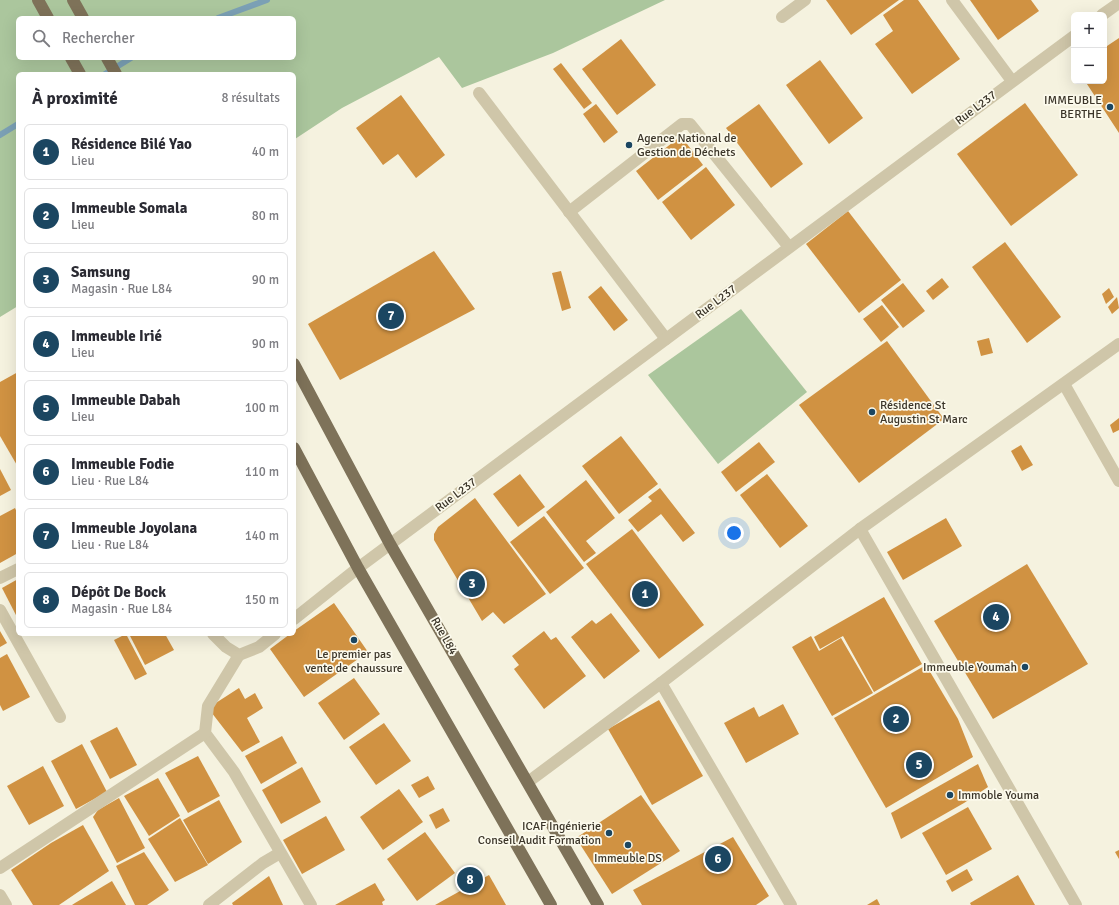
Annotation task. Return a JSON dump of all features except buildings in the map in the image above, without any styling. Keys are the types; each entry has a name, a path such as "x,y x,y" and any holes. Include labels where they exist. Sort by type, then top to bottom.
{"main road":[{"path":"38,0 47,16"},
{"path":"73,0 82,16"},
{"path":"71,60 79,72"},
{"path":"108,60 115,72"},
{"name":"Rue L84","path":"296,368 390,544 598,905"},
{"path":"296,452 358,568 551,905"}],"street":[{"path":"782,17 805,0"},
{"path":"952,0 1012,81"},
{"path":"1106,12 1119,3"},
{"name":"Rue L237","path":"296,617 390,544 1071,38"},
{"path":"479,93 666,339"},
{"path":"570,212 682,124 690,124 789,247"},
{"path":"528,782 661,683 860,529 1119,344"},
{"path":"1064,384 1119,481"},
{"path":"860,529 1076,905"},
{"path":"0,578 16,570"},
{"path":"0,610 60,717"},
{"path":"215,636 226,647 239,655"},
{"path":"273,636 259,647 239,655 208,706 205,733 234,772 311,905"},
{"path":"661,683 791,905"},
{"path":"0,868 205,733"},
{"path":"209,905 263,863 280,853"},
{"path":"0,895 6,905"}],"green space":[{"path":"0,0 665,0 553,53 462,88 439,57 342,108 296,138 296,72 16,72 16,307 0,317"},
{"path":"741,309 807,392 718,464 648,375"}],"waterway":[{"path":"223,16 267,0"},
{"path":"108,72 128,60"},
{"path":"0,135 16,125"}],"place":[{"name":"IMMEUBLE BERTHE","path":"1110,107"},
{"name":"Agence National de Gestion de Déchets","path":"629,145"},
{"name":"Immeuble Joyolana","path":"391,316"},
{"name":"Résidence St Augustin St Marc","path":"872,412"},
{"name":"Samsung","path":"472,584"},
{"name":"Résidence Bilé Yao","path":"645,594"},
{"name":"Immeuble Irié","path":"996,617"},
{"name":"Le premier pas vente de chaussure","path":"354,640"},
{"name":"Immeuble Youmah","path":"1025,667"},
{"name":"Immeuble Somala","path":"896,719"},
{"name":"Immeuble Dabah","path":"919,765"},
{"name":"Immoble Youma","path":"950,795"},
{"name":"ICAF Ingénierie Conseil Audit Formation","path":"609,833"},
{"name":"Immeuble DS","path":"628,845"},
{"name":"Immeuble Fodie","path":"718,859"},
{"name":"Dépôt De Bock","path":"470,880"}]}
